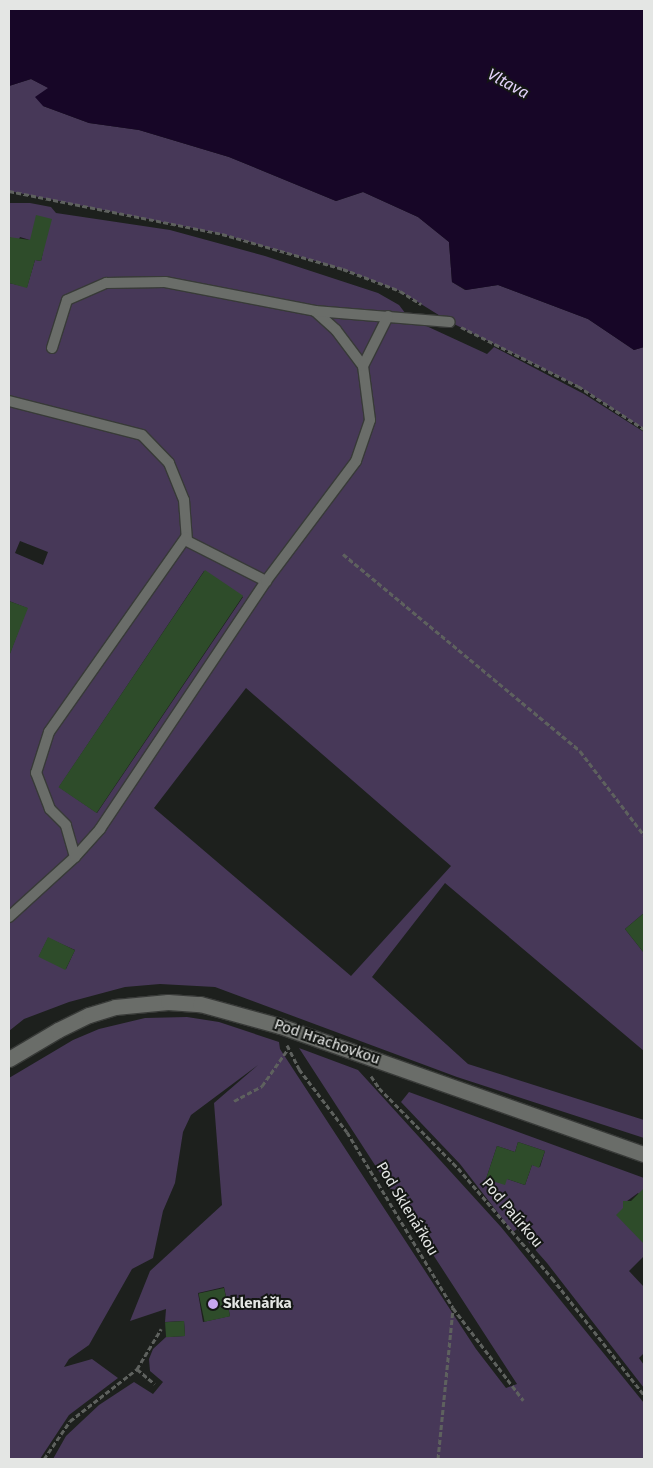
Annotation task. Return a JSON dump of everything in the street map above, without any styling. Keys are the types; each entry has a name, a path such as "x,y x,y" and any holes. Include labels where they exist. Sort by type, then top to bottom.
{"street":[{"name":"Pod Hrachovkou","path":"9,1059 88,1015 115,1008 168,1002 226,1009 356,1052 644,1154"}],"lane":[{"path":"52,348 67,300 106,282 164,282 315,311 450,322"},
{"path":"9,917 75,857 100,829 266,581 356,461 370,420 363,366 336,330 315,311"},
{"path":"363,366 388,316"},
{"path":"9,401 142,435 169,463 184,500 187,541 266,581"},
{"path":"75,857 66,825 50,809 36,773 49,732 186,538"}],"path":[{"path":"9,191 222,234 343,269 400,291 425,307"},
{"path":"450,322 578,386 644,429"},
{"path":"343,554 580,751 644,835"},
{"name":"Pod Sklenářkou","path":"294,1042 285,1040 299,1069 347,1132 453,1308 524,1400"},
{"path":"234,1101 262,1086 288,1049"},
{"name":"Pod Palírkou","path":"356,1052 379,1088 458,1168 552,1278 644,1395"},
{"path":"438,1459 453,1308"},
{"path":"44,1459 70,1421 137,1370 161,1329"},
{"path":"137,1370 155,1384"}],"shaded area":[{"path":"31,79 49,88 43,106 89,123 139,130 229,157 336,201 363,192 418,217 449,242 452,282 465,290 498,285 588,319 634,350 644,347 644,429 578,386 450,322 400,291 343,269 222,234 9,191 9,86"},
{"path":"9,203 30,203 51,207 56,213 170,230 265,256 378,293 399,305 409,318 487,354 494,347 584,394 644,432 644,913 625,929 644,953 644,1051 445,883 372,977 468,1064 644,1120 644,1138 457,1077 215,987 160,984 125,987 69,1002 24,1019 9,1031 9,656 27,608 9,601 9,283 27,287 35,260 41,261 44,247 20,237 18,241 9,237","holes":["20,541 48,552 43,565 15,553","204,571 243,597 97,813 59,787","246,688 451,866 351,976 154,808","48,938 75,950 66,969 39,956"]},
{"path":"187,1017 219,1022 279,1042 280,1049 476,1349 506,1388 517,1384 299,1048 358,1070 501,1227 644,1403 644,1459 53,1459 66,1436 99,1405 134,1382 153,1394 163,1382 150,1371 149,1359 153,1349 166,1337 185,1336 184,1321 165,1322 166,1309 130,1321 150,1271 222,1205 214,1103 258,1065 191,1115 183,1132 175,1183 163,1211 153,1258 132,1269 89,1345 69,1359 64,1367 92,1359 118,1378 69,1415 40,1459 9,1459 9,1078 73,1040 99,1029 145,1018","holes":["224,1287 230,1316 203,1322 198,1293"]},
{"path":"409,1092 644,1178 644,1199 638,1193 623,1204 623,1208 640,1239 644,1235 644,1256 629,1271 644,1287 644,1353 639,1358 644,1365 644,1388 547,1263 517,1229 513,1232 460,1164 401,1102","holes":["518,1142 545,1151 540,1167 532,1165 525,1185 507,1179 486,1179 497,1146 515,1152"]}],"water":[{"name":"Vltava","path":"9,9 644,9 644,347 634,350 588,319 498,285 466,290 452,282 449,242 418,217 363,192 336,201 229,157 139,130 89,123 43,106 35,97 48,88 31,79 9,86"}],"building":[{"path":"36,215 52,219 41,261 35,260 27,288 9,283 9,237 30,240"},
{"path":"205,570 243,596 97,813 58,787"},
{"path":"9,601 28,608 10,654 9,653"},
{"path":"644,913 644,953 625,929"},
{"path":"48,937 75,950 65,970 38,957"},
{"path":"518,1142 545,1151 539,1168 532,1165 525,1185 507,1179 505,1185 486,1179 497,1146 515,1152"},
{"path":"644,1188 644,1244 616,1215 623,1208 623,1201 631,1201"},
{"name":"Sklenářka","path":"224,1288 230,1316 205,1322 199,1293"},
{"path":"184,1321 185,1336 166,1337 165,1322"}],"place":[{"name":"Sklenářka","path":"213,1304"}]}
